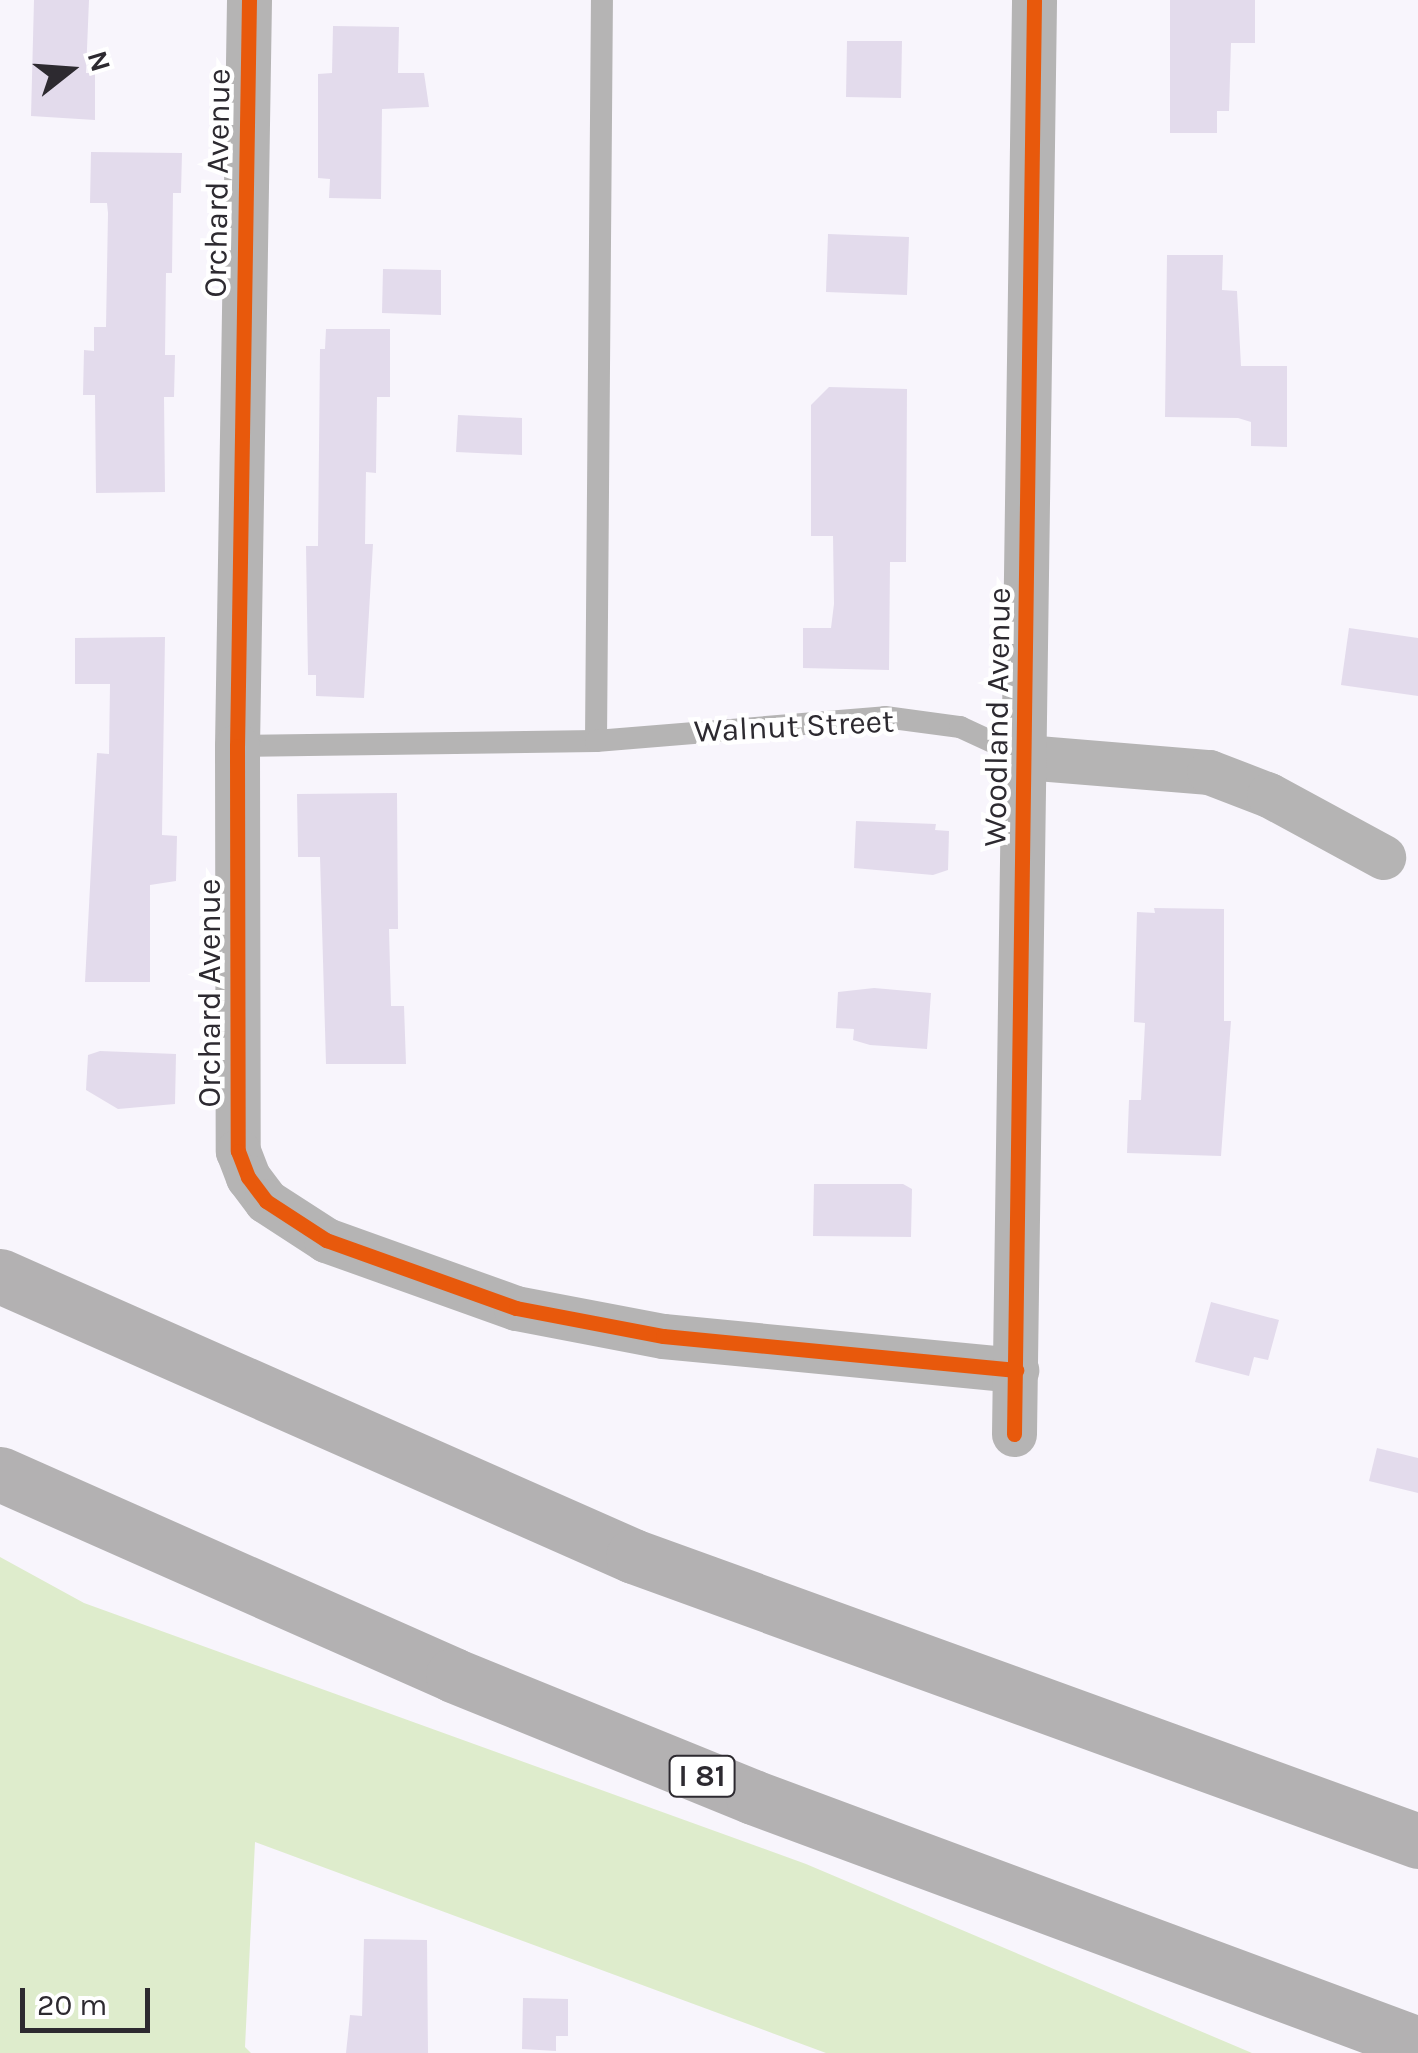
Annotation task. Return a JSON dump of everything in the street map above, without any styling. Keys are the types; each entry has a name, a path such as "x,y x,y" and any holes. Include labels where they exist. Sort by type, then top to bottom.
{"highway":[{"path":"0,1276 633,1556 1418,1841"},
{"name":"I 81","path":"0,1474 454,1675 752,1797 1418,2044"}],"street":[{"name":"Orchard Avenue","path":"249,0 237,746 238,1151 266,1201 326,1240 381,1265 516,1308 663,1336 1016,1370"},
{"name":"Woodland Avenue","path":"1014,1434 1034,0"},
{"name":"Walnut Street","path":"1025,757 1209,772 1269,794 1383,857"}],"lane":[{"path":"596,741 602,0"},
{"name":"Walnut Street","path":"237,746 596,741 885,716 960,727 1025,757"}],"green space":[{"path":"0,1557 84,1603 806,1864 1252,2053 826,2053 255,1842 245,2047 251,2053 0,2053"}],"building":[{"path":"34,0 89,0 86,73 95,73 95,120 31,116"},
{"path":"1170,0 1255,0 1255,43 1231,43 1229,111 1217,111 1217,133 1170,133"},
{"path":"333,26 399,27 398,73 424,73 429,107 382,109 381,199 329,198 330,179 318,178 318,74 332,73"},
{"path":"847,41 902,41 901,98 846,97"},
{"path":"91,152 182,153 181,193 173,193 172,273 166,273 165,355 175,355 174,397 164,397 165,492 96,493 95,395 83,395 84,350 94,351 94,327 106,327 108,213 107,203 90,203"},
{"path":"828,234 909,237 907,295 826,292"},
{"path":"1167,255 1223,255 1222,290 1237,291 1241,366 1287,366 1287,447 1251,446 1251,422 1238,418 1165,417"},
{"path":"383,269 441,270 441,315 382,313"},
{"path":"326,329 390,329 390,397 377,397 376,473 366,472 365,544 373,544 364,698 316,696 316,675 308,675 306,546 318,546 320,349 325,349"},
{"path":"829,387 907,389 906,562 890,562 889,670 803,668 803,628 831,628 834,604 833,536 811,536 811,405"},
{"path":"458,415 522,418 522,455 456,452"},
{"path":"1349,628 1418,638 1418,696 1341,685"},
{"path":"165,637 162,835 177,836 176,881 150,885 150,982 85,982 97,753 109,754 110,684 75,684 75,638"},
{"path":"397,793 398,929 389,929 391,1006 404,1006 406,1064 326,1064 320,857 298,857 297,794"},
{"path":"856,821 936,824 935,830 949,831 948,870 933,875 854,868"},
{"path":"1154,908 1224,909 1224,1021 1231,1021 1221,1156 1127,1153 1129,1100 1141,1100 1145,1023 1134,1022 1137,912 1155,913"},
{"path":"874,988 931,993 927,1049 870,1045 853,1040 854,1029 836,1028 838,992"},
{"path":"100,1051 176,1054 175,1104 118,1109 86,1090 88,1055"},
{"path":"814,1184 903,1184 912,1189 911,1237 813,1236"},
{"path":"1211,1302 1279,1320 1268,1360 1254,1357 1249,1376 1195,1362"},
{"path":"1377,1448 1418,1458 1418,1493 1369,1481"},
{"path":"364,1939 427,1940 428,2053 346,2053 350,2015 362,2016"},
{"path":"523,1998 568,1999 568,2036 556,2036 556,2051 522,2049"}],"cycle path":[{"path":"249,0 237,746 238,1151 248,1177 266,1201 326,1240 516,1308 663,1336 1016,1370"},
{"path":"1014,1434 1034,0"}]}
